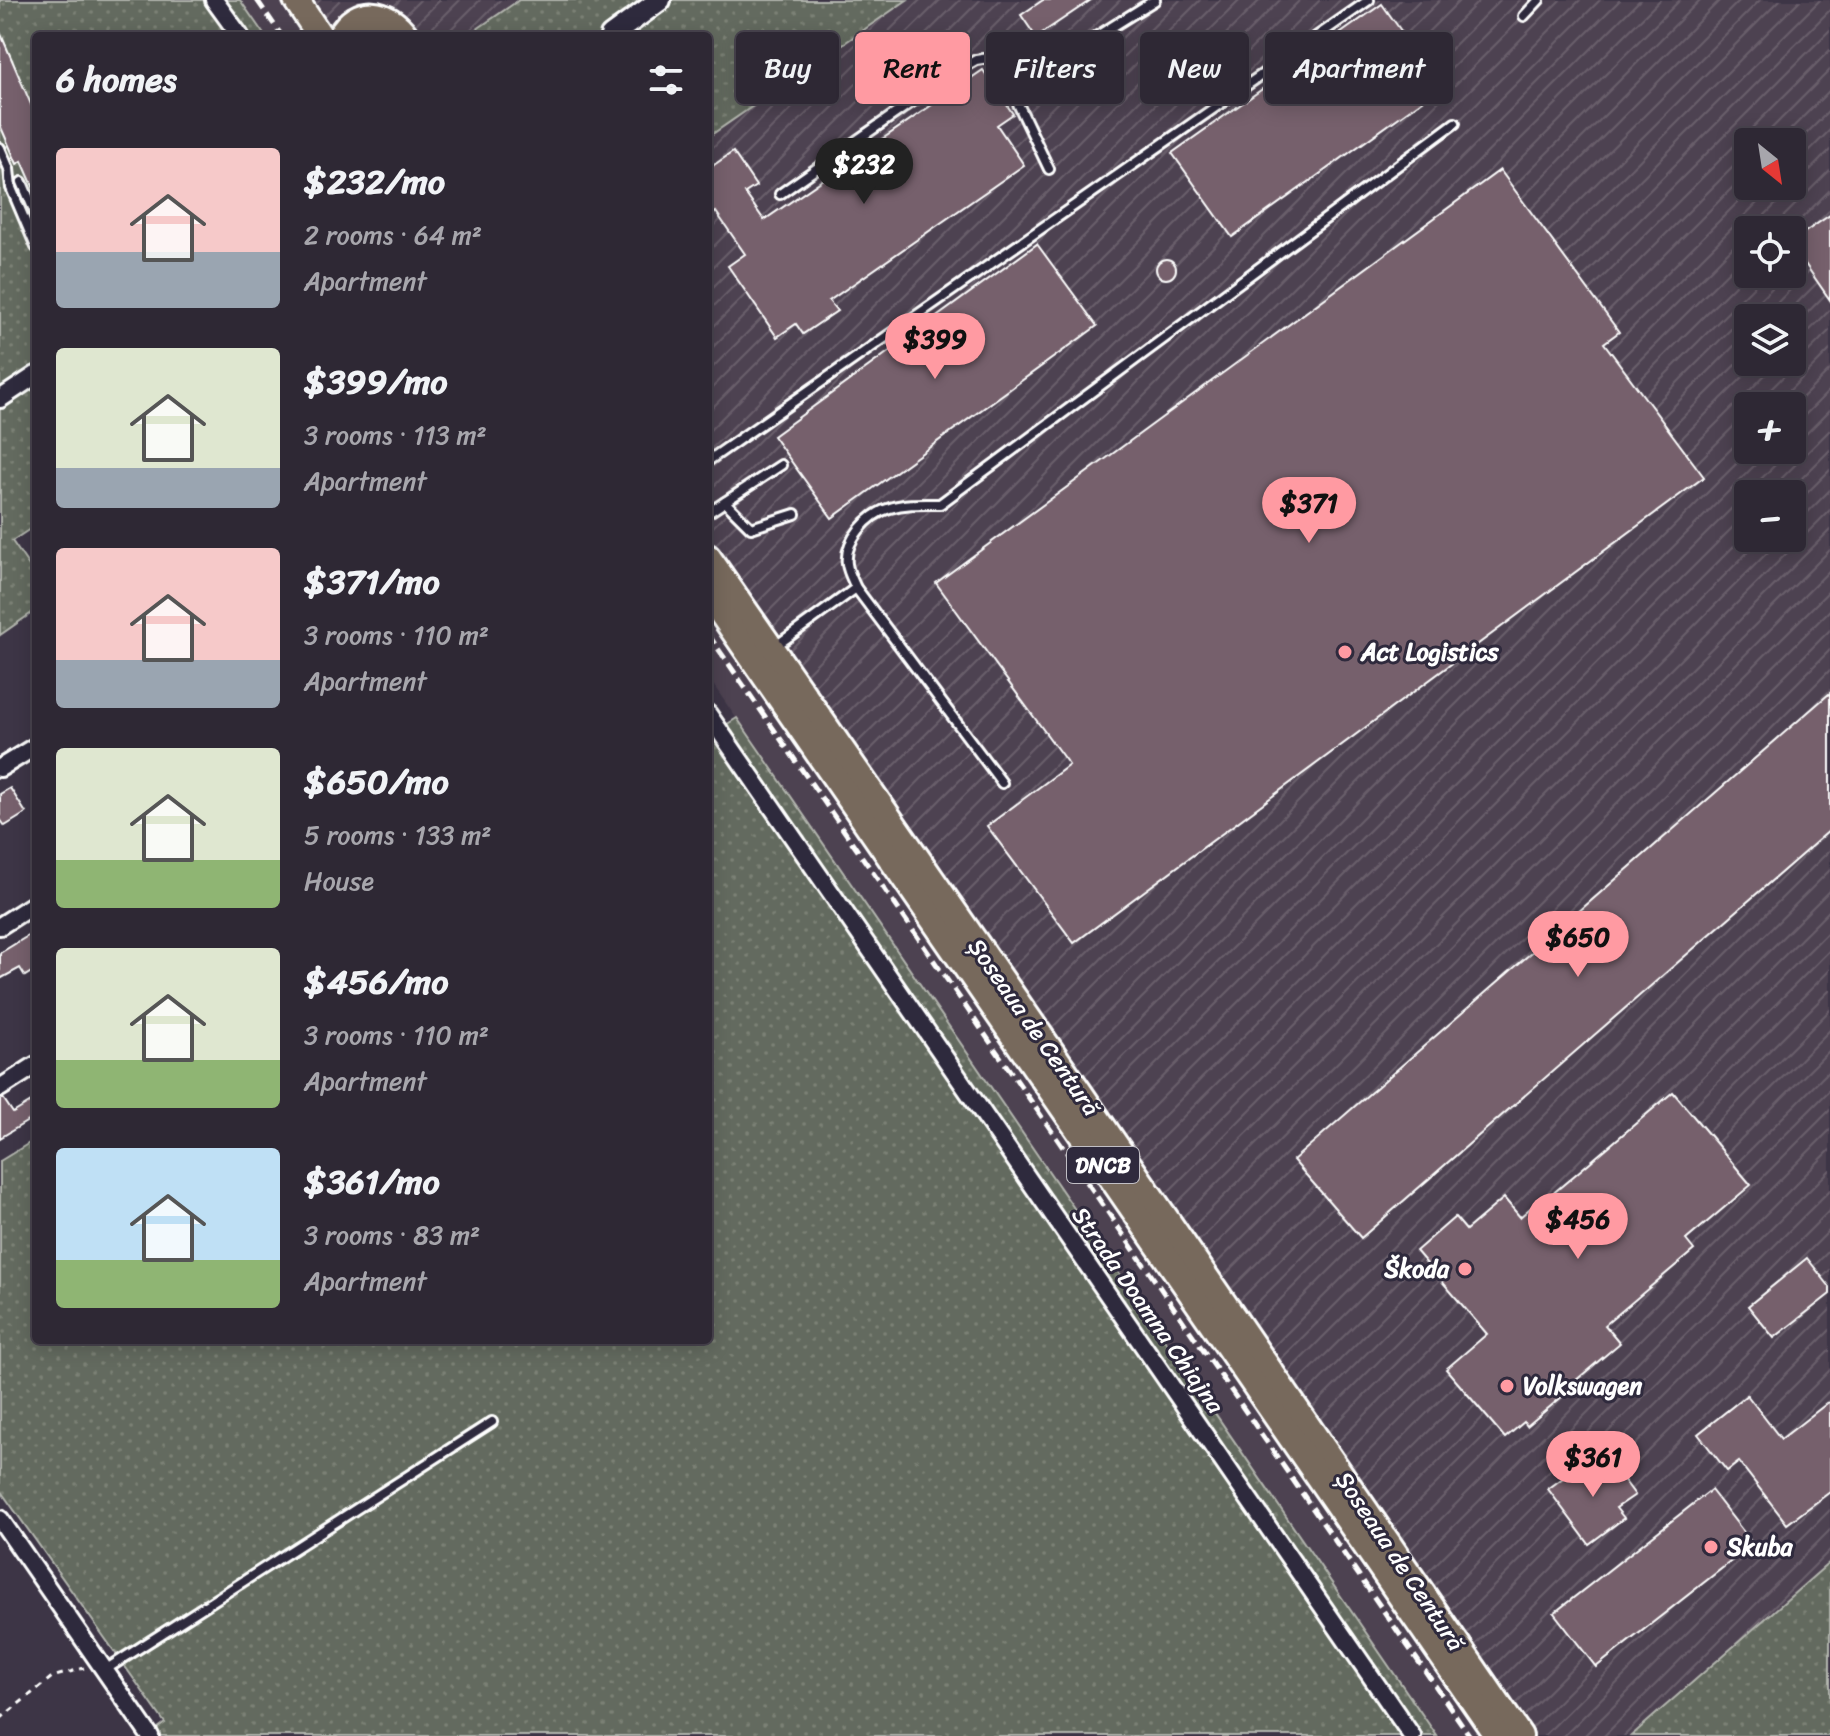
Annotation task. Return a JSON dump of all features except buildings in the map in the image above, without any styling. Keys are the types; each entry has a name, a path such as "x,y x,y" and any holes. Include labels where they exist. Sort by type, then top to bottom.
{"main road":[{"path":"296,0 317,32"},
{"path":"373,0 402,30"},
{"path":"343,32 350,22 374,14 387,17 402,30"},
{"name":"Șoseaua de Centură","path":"712,563 1520,1736"},
{"name":"Șoseaua de Centură","path":"712,600 1497,1736"}],"street":[{"path":"214,0 237,32"},
{"path":"616,32 660,0"},
{"path":"0,399 32,378"},
{"name":"Strada Doamna Chiajna","path":"712,720 1412,1736"},
{"path":"0,768 32,748"},
{"path":"0,926 32,906"},
{"path":"0,1088 32,1068"},
{"path":"0,1519 150,1736"}],"lane":[{"path":"1104,32 1155,0"},
{"path":"712,458 1369,0"},
{"path":"1524,16 1539,0"},
{"path":"780,194 976,60 986,58"},
{"path":"1018,104 1049,169"},
{"path":"1002,783 856,588 847,564 849,545 861,527 886,509 909,504 940,504 1455,123"},
{"path":"0,148 9,169 11,188 32,238"},
{"path":"22,182 32,206"},
{"path":"712,510 781,465"},
{"path":"725,502 751,528 795,514"},
{"path":"773,649 856,588"},
{"path":"105,1670 492,1422"}],"path":[{"path":"0,1719 52,1677 84,1668 105,1670"}],"shaded area":[{"path":"240,0 282,0 304,32 262,32"},
{"path":"282,0 1830,0 1830,1562 1631,1736 1487,1736 712,617 712,32 304,32"},
{"path":"712,617 1487,1736 1437,1736 712,683"}],"green space":[{"path":"0,0 240,0 262,32 32,32 32,528 12,541 32,570 32,613 0,635"},
{"path":"519,0 907,0 861,32 855,32 855,36 839,47 839,32 736,32 736,104 756,104 712,134 712,32 473,32"},
{"path":"737,718 1437,1736 147,1736 165,1723 0,1490 0,1161 32,1141 32,1344 712,1344 712,734"},
{"path":"1830,1562 1830,1736 1631,1736"}],"railway":[{"path":"257,0 279,32"},
{"path":"712,640 1470,1736"}],"place":[{"name":"Act Logistics","path":"1345,652"},
{"name":"Škoda","path":"1465,1269"},
{"name":"Volkswagen","path":"1507,1386"},
{"name":"Skuba","path":"1711,1547"}]}
